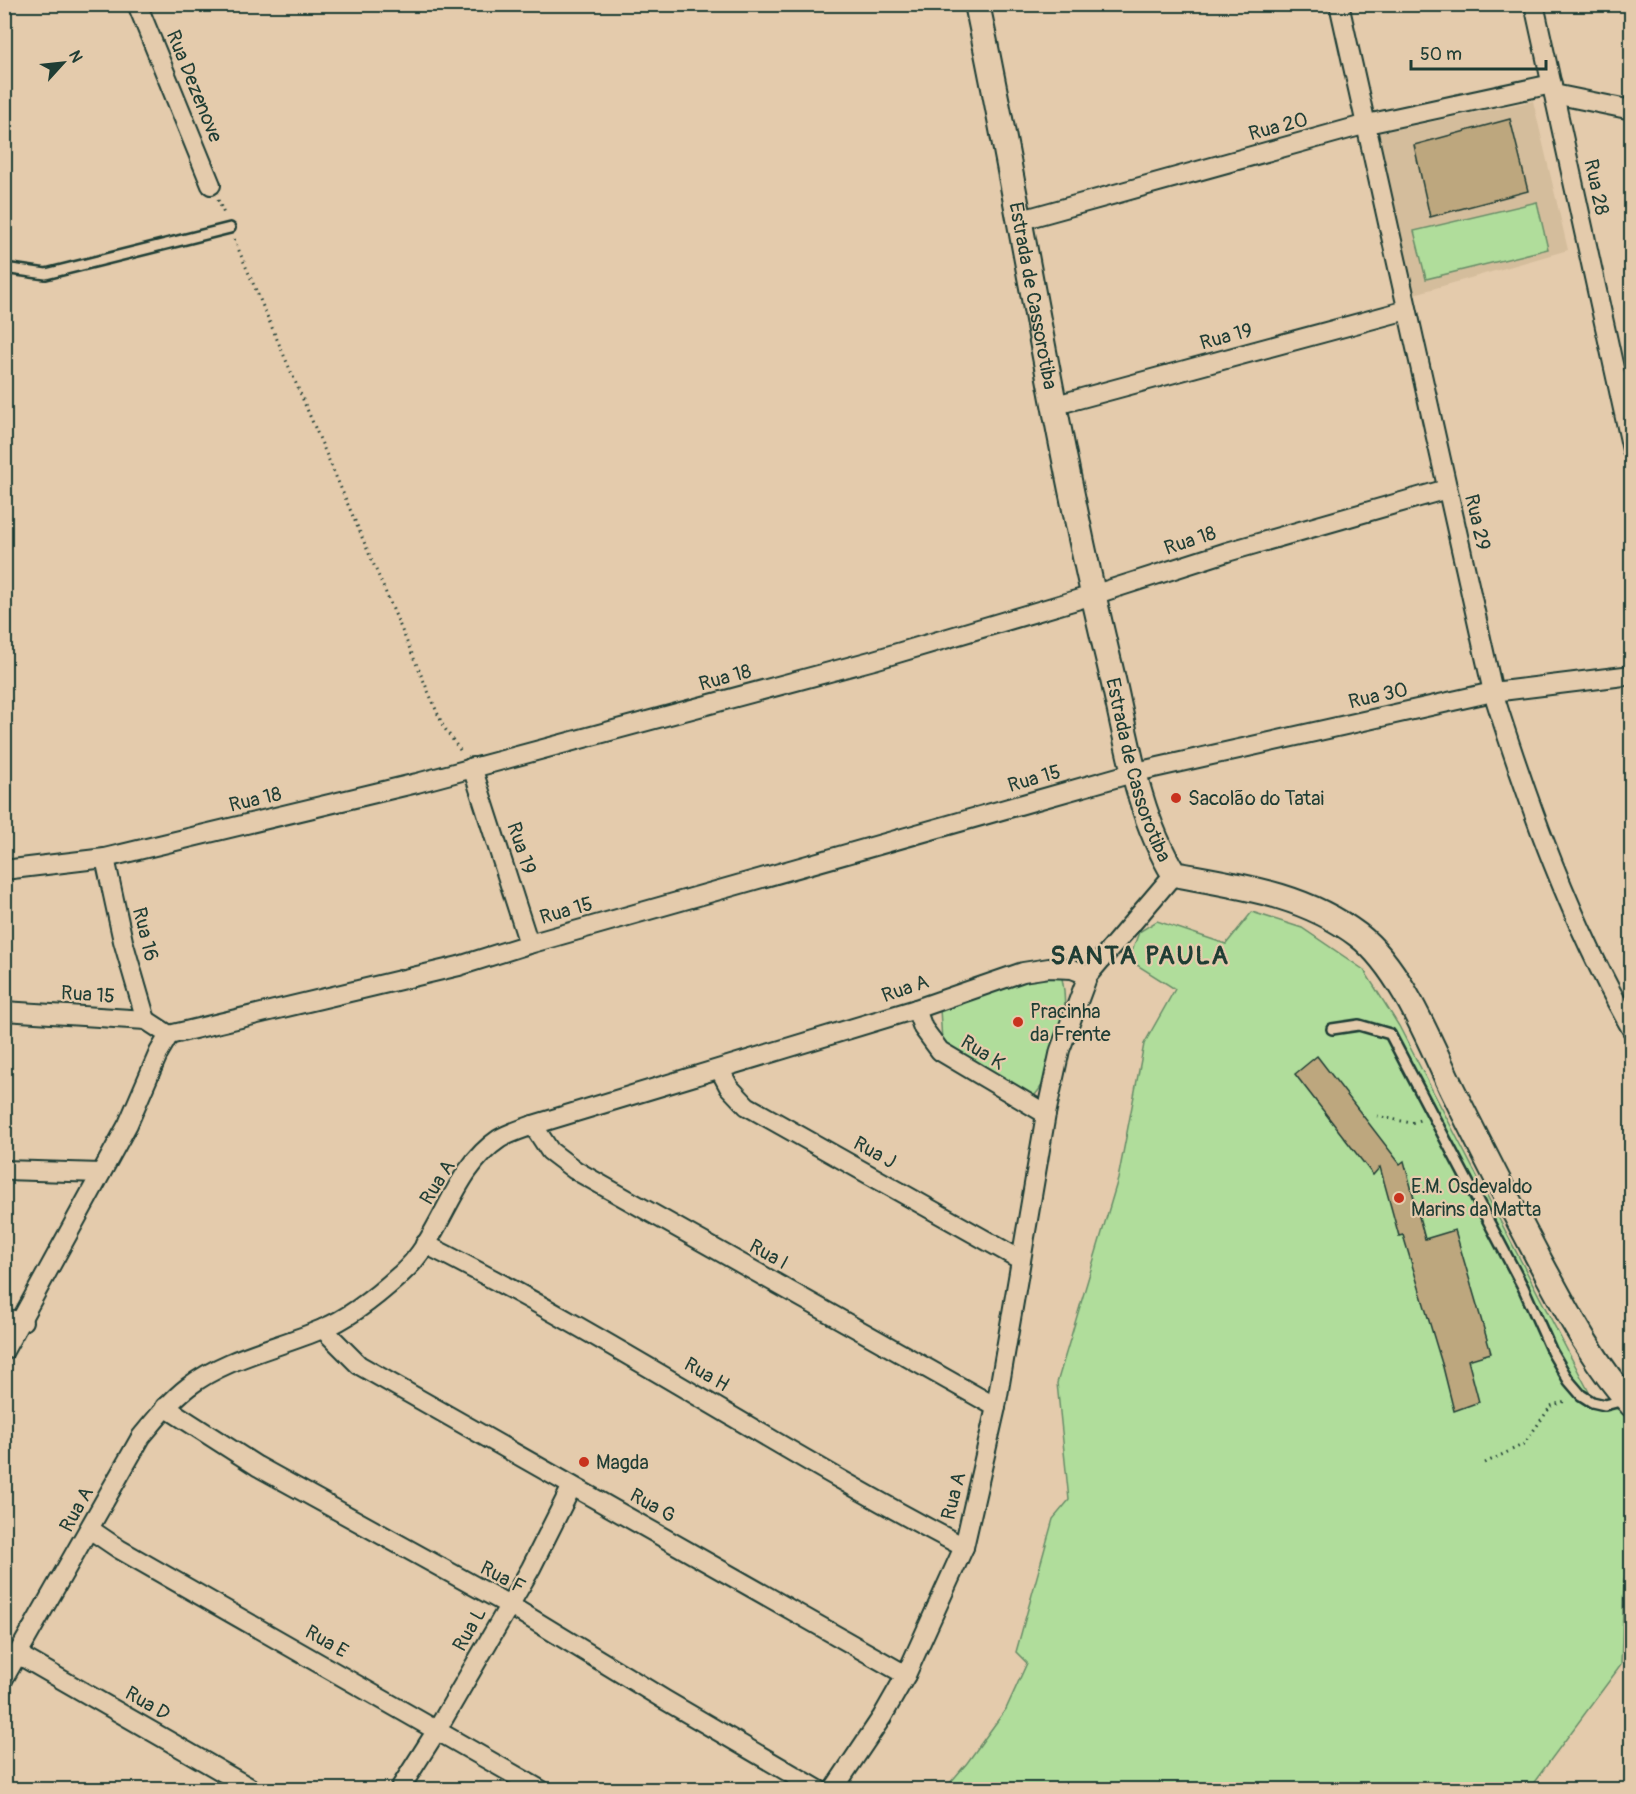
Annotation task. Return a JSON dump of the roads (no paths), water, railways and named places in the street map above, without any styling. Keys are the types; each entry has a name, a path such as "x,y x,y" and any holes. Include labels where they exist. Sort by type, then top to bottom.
{"main road":[{"name":"Estrada de Cassorotiba","path":"977,4 1093,595 1136,772 1157,844 1174,874 1267,892 1323,913 1359,937 1392,973 1424,1031 1492,1171 1566,1310 1592,1353 1629,1402"}],"street":[{"name":"Rua Dezenove","path":"137,4 212,185"},
{"name":"Rua 29","path":"1339,4 1493,692 1526,794 1562,890 1632,1030"},
{"name":"Rua 28","path":"1534,4 1632,450"},
{"name":"Rua 20","path":"1018,220 1367,124 1553,89 1632,110"},
{"name":"Rua 19","path":"1056,405 1407,310"},
{"name":"Rua 18","path":"4,870 105,858 472,767 874,660 1093,595 1227,552 1447,489"},
{"name":"Rua 30","path":"1136,772 1493,692 1632,675"},
{"name":"Rua 19","path":"472,767 529,944"},
{"name":"Rua 15","path":"4,1011 146,1020 169,1035 459,966 529,944 1136,772"},
{"name":"Rua 16","path":"105,858 123,941 146,1020"},
{"name":"Rua A","path":"833,1790 882,1717 906,1675 964,1547 996,1407 1046,1113 1060,1050 1088,975 1174,874"},
{"name":"Rua A","path":"4,1678 91,1530 141,1437 165,1407 188,1387 209,1374 275,1345 323,1329 371,1299 403,1273 425,1244 465,1175 483,1152 500,1139 533,1125 916,1009 1023,972 1049,968 1072,969 1088,975"},
{"name":"Rua K","path":"916,1009 923,1028 940,1051 1046,1113"},
{"path":"4,1351 23,1320 101,1173 169,1035"},
{"name":"Rua J","path":"720,1070 729,1087 747,1106 1021,1260"},
{"name":"Rua I","path":"533,1125 550,1151 568,1166 996,1407"},
{"path":"4,1170 101,1173"},
{"name":"Rua H","path":"425,1244 509,1286 896,1511 964,1547"},
{"path":"4,1319 23,1320"},
{"name":"Rua G","path":"323,1329 359,1365 906,1675"},
{"name":"Rua F","path":"165,1407 257,1466 509,1605 819,1790"},
{"name":"Rua L","path":"399,1790 437,1730 531,1568 572,1486"},
{"name":"Rua E","path":"91,1530 541,1790"},
{"name":"Rua D","path":"19,1655 254,1790"}],"lane":[{"path":"4,268 46,274 230,228"},
{"path":"1332,1029 1359,1025 1390,1035 1523,1287 1552,1352 1569,1381 1581,1395 1592,1402 1605,1405 1629,1402"}],"place":[{"name":"Sacolão do Tatai","path":"1176,798"},
{"name":"Pracinha da Frente","path":"1018,1022"},
{"name":"E.M. Osdevaldo Marins da Matta","path":"1399,1198"},
{"name":"Magda","path":"584,1462"}],"district":[{"name":"SANTA PAULA","path":"1140,955"}]}
